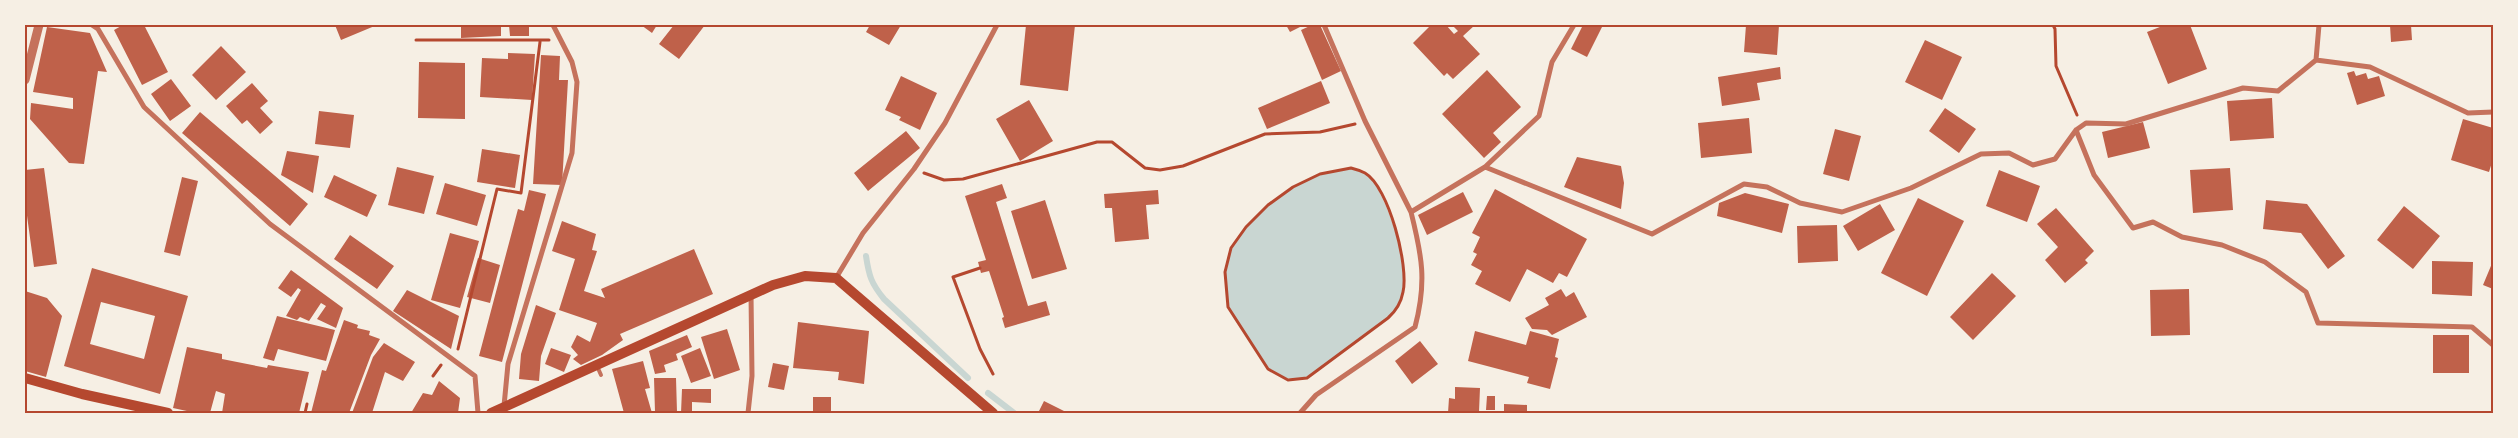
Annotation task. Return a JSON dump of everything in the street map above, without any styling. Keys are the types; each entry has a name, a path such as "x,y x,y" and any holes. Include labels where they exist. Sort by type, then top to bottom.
{"main road":[{"path":"491,413 751,294 805,276 836,278 993,413"},
{"path":"25,378 82,394 168,413"}],"street":[{"path":"25,80 38,25"},
{"path":"92,25 98,29 144,108 270,224 456,360 475,376 478,413"},
{"path":"504,406 508,364 572,153 577,82 572,62 553,25"},
{"path":"836,278 863,233 914,169 945,123 997,25"},
{"path":"1300,413 1316,395 1414,327 1422,298 1422,256 1410,212 1365,121 1324,25"},
{"path":"1410,212 1485,166 1538,116 1552,62 1574,25"},
{"path":"1485,166 1652,234 1744,184 1767,187 1800,203 1842,212 1911,188 1981,154 2009,153 2033,165 2055,159 2076,130 2086,123 2126,124 2244,88 2278,91 2316,60 2319,25"},
{"path":"2316,60 2370,67 2468,113 2493,112"},
{"path":"2076,130 2094,176 2133,228 2153,222 2182,237 2222,245 2265,262 2306,292 2318,324 2472,327 2493,345"},
{"path":"748,413 752,376 751,294"}],"lane":[{"path":"596,364 601,375"}],"path":[{"path":"2053,25 2055,30 2056,66 2082,125"},
{"path":"416,40 540,42 560,39"},
{"path":"456,360 497,189 521,193 540,42"},
{"path":"914,169 944,180 963,179 1097,142 1112,142 1145,168 1160,170 1183,166 1265,134 1320,132 1365,121"},
{"path":"1350,168 1366,173 1377,185 1390,212 1400,240 1405,274 1403,292 1397,310 1388,318 1307,378 1288,380 1268,369 1228,308 1225,272 1231,248 1246,227 1268,205 1294,187 1320,174 1350,168"},
{"path":"980,268 953,277 980,349 993,374"},
{"path":"305,413 307,404"}],"shaded area":[{"path":"1351,168 1368,175 1374,183 1381,194 1398,238 1405,276 1404,289 1397,310 1307,378 1296,379 1279,376 1267,367 1229,308 1226,278 1229,253 1240,234 1252,220 1282,195 1316,177"}],"building":[{"path":"123,25 144,25 168,72 142,85 114,30"},
{"path":"335,25 377,25 341,40"},
{"path":"461,25 501,25 501,36 461,38"},
{"path":"509,25 529,25 529,36 510,36"},
{"path":"641,25 657,25 652,33"},
{"path":"674,25 705,25 679,59 659,44"},
{"path":"870,25 901,25 889,45 866,32"},
{"path":"1026,25 1075,25 1068,91 1020,85"},
{"path":"1286,25 1304,25 1290,32"},
{"path":"1312,25 1320,25 1341,71 1322,80 1301,30"},
{"path":"1431,25 1446,25 1454,34 1458,31 1452,25 1475,25 1463,36 1480,54 1453,79 1447,73 1444,76 1413,43"},
{"path":"1583,25 1603,25 1587,57 1571,49"},
{"path":"1746,25 1779,25 1777,55 1744,52"},
{"path":"2165,25 2190,25 2207,69 2168,84 2147,32"},
{"path":"2390,25 2411,25 2412,40 2391,42"},
{"path":"47,27 90,33 107,72 98,71 84,164 69,163 30,119 31,103 73,109 73,98 33,92"},
{"path":"1925,40 1962,57 1942,100 1905,82"},
{"path":"221,46 246,72 216,100 192,75"},
{"path":"508,53 535,54 532,100 480,97 482,58 508,59"},
{"path":"541,55 560,56 559,80 568,80 562,185 533,184"},
{"path":"419,62 465,63 465,119 418,118"},
{"path":"1780,67 1781,79 1757,83 1760,100 1722,106 1718,77"},
{"path":"1487,70 1521,107 1493,133 1501,142 1484,158 1442,114"},
{"path":"2354,71 2356,76 2366,73 2368,79 2379,76 2385,96 2357,105 2347,73"},
{"path":"901,76 937,93 920,130 899,120 901,117 885,110"},
{"path":"171,79 191,106 170,121 151,94"},
{"path":"1321,81 1330,103 1267,129 1258,108"},
{"path":"252,83 268,101 260,108 273,122 260,134 247,120 242,124 226,106"},
{"path":"2272,98 2274,138 2230,141 2227,101"},
{"path":"1029,100 1053,141 1020,161 996,119"},
{"path":"1945,108 1976,129 1959,153 1929,131"},
{"path":"319,111 354,115 350,148 315,144"},
{"path":"200,112 308,204 290,226 182,133"},
{"path":"1749,118 1752,153 1701,158 1698,123"},
{"path":"2463,119 2493,128 2493,159 2489,172 2451,160"},
{"path":"2143,122 2150,148 2108,158 2102,132"},
{"path":"1835,129 1861,136 1849,181 1823,174"},
{"path":"906,131 920,148 868,191 854,173"},
{"path":"482,149 520,155 515,188 477,182"},
{"path":"287,151 319,156 313,193 281,175"},
{"path":"1577,157 1621,166 1624,183 1621,209 1564,187"},
{"path":"397,167 434,176 424,214 388,205"},
{"path":"44,168 57,264 34,267 25,201 25,170"},
{"path":"2230,168 2233,210 2193,213 2190,170"},
{"path":"1999,170 2040,186 2027,222 1986,206"},
{"path":"334,175 377,195 367,217 324,197"},
{"path":"182,177 198,181 180,256 164,252"},
{"path":"445,183 486,195 477,226 436,214"},
{"path":"1002,184 1007,198 996,202 1028,306 1046,301 1050,315 1005,328 1002,318 1004,317 989,271 981,273 978,262 986,260 965,196"},
{"path":"1495,189 1587,239 1567,277 1559,273 1553,283 1527,269 1510,302 1475,284 1482,271 1471,265 1477,254 1473,252 1480,237 1472,233"},
{"path":"529,190 546,194 502,362 479,356 518,209 524,211"},
{"path":"1158,190 1159,204 1146,205 1149,239 1115,242 1112,208 1105,208 1104,194"},
{"path":"1463,192 1473,212 1427,235 1418,215"},
{"path":"1745,193 1789,204 1782,233 1717,216 1719,203"},
{"path":"1918,198 1964,221 1927,296 1881,273"},
{"path":"1045,200 1067,269 1032,279 1011,211"},
{"path":"2266,200 2307,204 2345,256 2328,269 2301,233 2263,229"},
{"path":"1880,204 1895,230 1858,251 1843,226"},
{"path":"2404,206 2440,236 2413,269 2377,240"},
{"path":"2056,208 2094,251 2085,260 2088,263 2065,283 2045,260 2058,247 2037,224"},
{"path":"562,221 596,234 592,250 597,251 584,291 605,298 601,289 694,249 713,294 620,334 623,340 602,355 581,365 573,359 578,355 571,347 577,335 590,342 597,323 559,310 575,259 552,251"},
{"path":"1837,225 1838,261 1798,263 1797,226"},
{"path":"450,233 479,241 460,308 431,300"},
{"path":"350,235 394,266 377,289 334,259"},
{"path":"478,258 500,265 490,303 467,297"},
{"path":"2432,261 2473,262 2472,296 2432,294"},
{"path":"2493,261 2493,289 2483,285"},
{"path":"92,268 188,296 160,394 64,366","holes":["101,302 155,316 144,359 90,344"]},
{"path":"291,270 343,308 336,328 317,319 326,306 321,303 309,321 300,317 297,320 286,316 301,290 298,288 291,297 278,288"},
{"path":"1992,273 2016,296 1973,340 1950,317"},
{"path":"1561,289 1566,297 1574,292 1587,317 1552,335 1547,330 1532,329 1525,318 1549,305 1545,298"},
{"path":"2189,289 2190,335 2151,336 2150,290"},
{"path":"407,290 459,316 451,349 393,311"},
{"path":"25,291 47,298 62,316 46,377 25,371"},
{"path":"536,305 556,313 541,356 539,381 519,379 521,354"},
{"path":"277,316 335,330 326,361 278,349 274,361 263,358"},
{"path":"344,320 358,325 357,328 370,331 369,335 380,339 371,355 349,413 311,413 322,370 326,371"},
{"path":"798,322 869,331 864,384 838,380 839,372 793,368"},
{"path":"727,329 740,370 714,379 701,337"},
{"path":"1475,331 1526,345 1530,331 1559,339 1555,357 1558,358 1550,389 1527,383 1529,377 1468,361"},
{"path":"687,335 692,347 676,354 678,360 664,365 666,372 655,374 649,351"},
{"path":"2433,335 2469,335 2469,373 2433,373"},
{"path":"1420,341 1438,364 1412,384 1395,361"},
{"path":"384,343 415,362 403,381 385,372 372,413 352,413 373,357"},
{"path":"187,347 222,354 222,359 267,368 268,365 309,372 299,413 222,413 225,394 216,391 210,413 196,413 173,408"},
{"path":"551,348 571,355 564,372 545,364"},
{"path":"700,348 711,376 691,383 681,356"},
{"path":"643,361 650,388 645,389 652,413 624,413 612,369"},
{"path":"773,363 789,366 784,390 768,387"},
{"path":"654,378 676,378 677,412 655,412"},
{"path":"439,381 460,398 458,413 411,413 423,393 432,395"},
{"path":"1455,387 1480,388 1479,412 1448,413 1449,398 1455,399"},
{"path":"682,389 711,389 711,403 692,402 692,413 681,413"},
{"path":"1487,396 1495,396 1495,410 1486,410"},
{"path":"813,397 831,397 831,413 813,413"},
{"path":"1044,401 1068,413 1038,413"},
{"path":"1504,404 1527,405 1527,413 1504,413"}],"waterway":[{"path":"866,256 871,279 884,299 968,378"},
{"path":"988,393 1014,413"}]}
